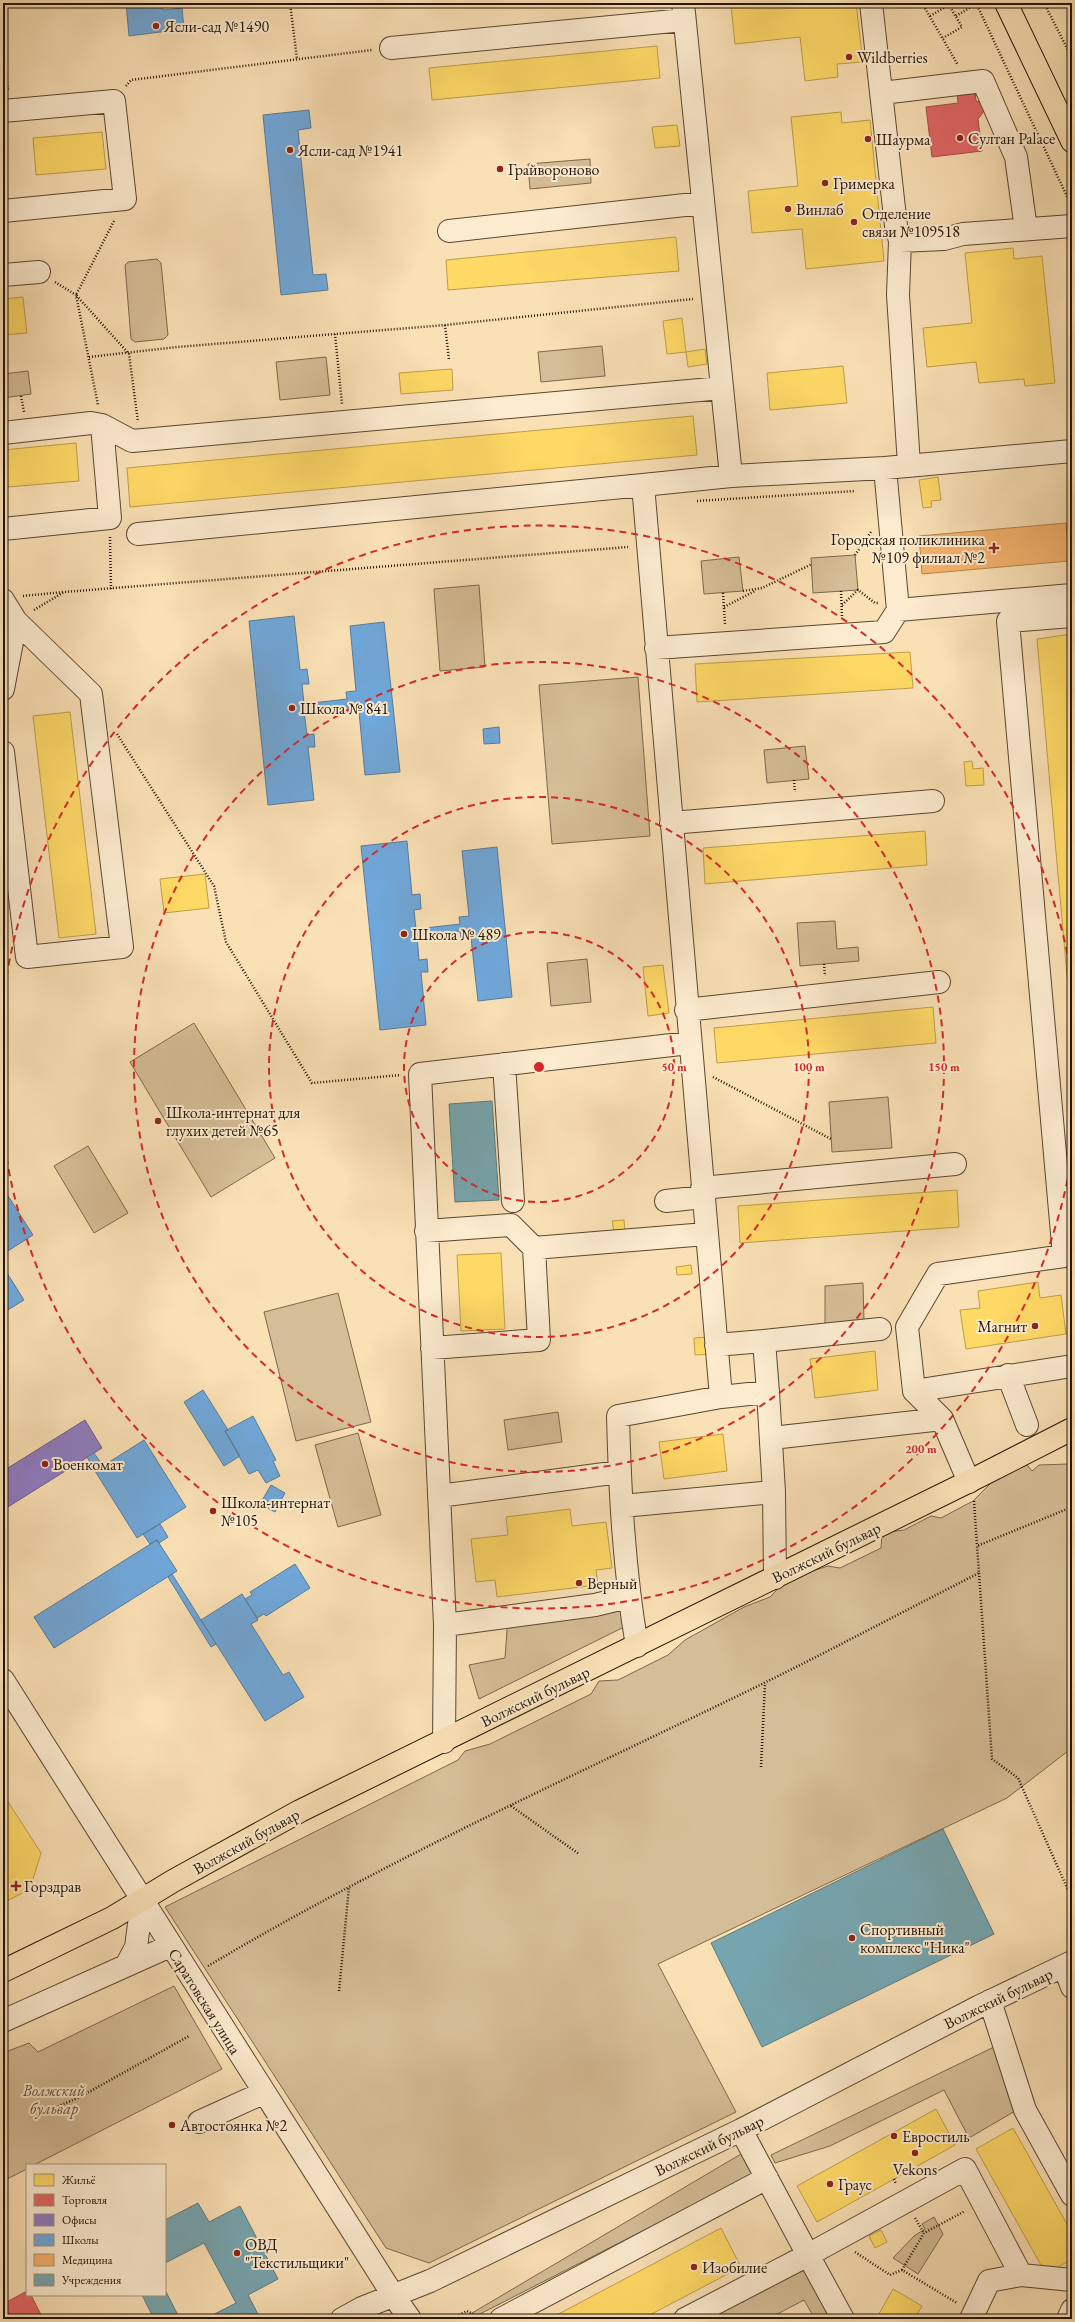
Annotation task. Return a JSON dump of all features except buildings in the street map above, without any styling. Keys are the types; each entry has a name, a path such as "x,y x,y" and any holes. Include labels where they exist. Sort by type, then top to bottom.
{"main road":[{"path":"1006,3 1072,141"},
{"name":"Волжский бульвар","path":"3,1971 112,1918 173,1881 300,1811 444,1742 775,1578 971,1492 1072,1429"}],"street":[{"path":"871,3 896,226 900,241 898,295 910,465"},
{"path":"391,48 683,11 731,476"},
{"path":"882,93 983,81 1016,157 1026,229"},
{"path":"3,211 125,199 114,100 7,111"},
{"path":"449,231 703,203"},
{"path":"900,241 944,239 963,234 1072,226"},
{"path":"3,275 39,272"},
{"path":"3,433 91,423 102,425 132,441 722,388"},
{"path":"3,529 110,518 102,425"},
{"path":"138,534 731,476 885,468 1072,451"},
{"path":"656,648 884,632 898,610 885,468"},
{"path":"643,485 686,1010 721,1397"},
{"path":"898,610 1072,595"},
{"path":"3,689 16,621 11,598"},
{"path":"971,1492 942,1419 914,1391 907,1327 938,1274 1064,1256 1008,621 1072,616"},
{"path":"3,752 27,957 122,947 91,694 16,621"},
{"path":"671,823 934,801"},
{"path":"686,1010 939,982"},
{"path":"444,1742 445,1625 420,1074 689,1043"},
{"path":"504,1064 513,1201"},
{"path":"666,1201 703,1193 955,1164"},
{"path":"426,1231 511,1225 534,1248 539,1340 432,1348"},
{"path":"534,1248 706,1234"},
{"path":"716,1345 880,1329"},
{"path":"764,1341 772,1438 775,1578"},
{"path":"914,1391 1072,1366"},
{"path":"1008,1375 1027,1425"},
{"path":"637,1646 628,1597 619,1472 618,1416 721,1397 768,1392"},
{"path":"772,1438 942,1419"},
{"path":"439,1496 619,1472"},
{"path":"622,1506 774,1492"},
{"path":"445,1625 595,1605 628,1597"},
{"name":"Саратовская улица","path":"3,1680 263,2093 392,2295 410,2319"},
{"path":"127,1964 136,1947 142,1901"},
{"path":"3,2021 170,1946"},
{"path":"1068,1964 1072,1987"},
{"name":"Волжский бульвар","path":"342,2319 392,2295 430,2281 741,2130 990,2001 1068,1964"},
{"path":"990,2001 1024,2110 1072,2195"},
{"path":"199,2122 263,2093"},
{"path":"741,2130 843,2319"},
{"path":"685,2319 808,2255 966,2169 1020,2275"},
{"path":"501,2319 767,2178"},
{"path":"972,2316 989,2281 1020,2275 1072,2280"},
{"path":"1068,2319 1072,2310"}],"path":[{"path":"290,3 297,59"},
{"path":"922,3 969,82"},
{"path":"1044,3 1072,58"},
{"path":"956,16 976,4 1072,207"},
{"path":"930,16 949,5 956,16 962,27 943,38"},
{"path":"114,100 131,80 391,48"},
{"path":"3,53 7,111"},
{"path":"102,425 76,295 125,199"},
{"path":"39,272 76,295 129,354 141,440"},
{"path":"89,357 129,354 177,347 445,326 712,297"},
{"path":"445,326 449,360"},
{"path":"335,334 343,422"},
{"path":"691,502 887,489"},
{"path":"110,518 111,589"},
{"path":"11,598 64,592 648,545"},
{"path":"724,606 812,564"},
{"path":"743,591 757,590"},
{"path":"842,605 858,590"},
{"path":"16,621 64,592"},
{"path":"722,593 726,643"},
{"path":"112,727 214,886 226,942 312,1083 420,1074"},
{"path":"692,1065 831,1139"},
{"path":"971,1492 977,1546 992,1759 1018,1778 1072,1899"},
{"path":"977,1546 1072,1507"},
{"path":"202,1970 349,1887 510,1806 765,1683 978,1573"},
{"path":"761,1766 765,1683"},
{"path":"510,1806 579,1854"},
{"path":"339,1991 349,1887"},
{"path":"47,2111 80,2097 189,2036"},
{"path":"836,2240 890,2275 902,2270 924,2234 983,2201"},
{"path":"902,2270 972,2316"},
{"path":"451,2319 467,2311 483,2319"}],"green space":[{"path":"590,159 591,183 530,189 528,164"},
{"path":"157,259 161,263 168,335 164,339 135,342 131,339 125,265 128,262"},
{"path":"602,346 605,376 541,382 538,352"},
{"path":"326,357 330,395 280,400 276,362"},
{"path":"28,371 31,394 3,398 3,374"},
{"path":"855,555 858,590 813,593 811,558"},
{"path":"739,557 743,591 704,594 701,561"},
{"path":"479,585 485,667 440,671 434,589"},
{"path":"638,677 650,836 552,844 539,685"},
{"path":"805,746 809,779 767,783 764,750"},
{"path":"835,921 837,949 858,947 859,961 800,966 797,923"},
{"path":"587,959 591,1002 551,1006 547,963"},
{"path":"194,1023 275,1158 211,1197 130,1062"},
{"path":"888,1097 892,1148 832,1152 829,1102"},
{"path":"88,1146 128,1213 94,1233 54,1166"},
{"path":"863,1283 864,1322 825,1325 825,1286"},
{"path":"338,1293 371,1422 296,1441 264,1312"},
{"path":"558,1412 562,1442 508,1450 504,1420"},
{"path":"358,1433 381,1515 338,1527 315,1445"},
{"path":"1072,1462 1072,1748 1007,1798 658,1964 736,2112 429,2263 386,2248 165,1907 458,1760 465,1751 490,1744 591,1694 599,1681 618,1680 668,1655 685,1640 744,1607 770,1597 787,1579 828,1566 840,1568 881,1548 882,1533 904,1530 931,1516 941,1518 973,1501 999,1475 1027,1465 1032,1471 1039,1465 1068,1464"},
{"path":"618,1599 624,1627 479,1699 469,1665 505,1658 508,1616"},
{"name":"Волжский бульвар","path":"174,1986 222,2069 36,2164 26,2164 26,2170 3,2181 3,2053 29,2043 38,2052"},
{"path":"996,2046 1015,2111 969,2138 944,2090 830,2146 775,2163 771,2155"},
{"path":"741,2154 752,2175 478,2315 477,2319 462,2319"},
{"path":"934,2217 943,2234 918,2274 893,2258 914,2236 925,2229 922,2224"},
{"path":"805,2265 834,2319 815,2319 804,2300 768,2319 700,2319"}],"place":[{"name":"Ясли-сад №1490","path":"156,26"},
{"name":"Wildberries","path":"849,57"},
{"name":"Султан Palace","path":"960,138"},
{"name":"Шаурма","path":"868,139"},
{"name":"Ясли-сад №1941","path":"290,150"},
{"name":"Грайвороново","path":"500,169"},
{"name":"Гримерка","path":"825,183"},
{"name":"Винлаб","path":"788,209"},
{"name":"Отделение связи №109518","path":"854,222"},
{"name":"Городская поликлиника №109 филиал №2","path":"994,548"},
{"name":"Школа № 841","path":"292,708"},
{"name":"Школа № 489","path":"404,934"},
{"name":"Школа-интернат для глухих детей №65","path":"158,1121"},
{"name":"Магнит","path":"1035,1326"},
{"name":"Военкомат","path":"45,1464"},
{"name":"Школа-интернат №105","path":"213,1511"},
{"name":"Верный","path":"579,1583"},
{"name":"Горздрав","path":"16,1886"},
{"name":"Спортивный комплекс \"Ника\"","path":"852,1938"},
{"name":"Автостоянка №2","path":"172,2125"},
{"name":"Евростиль","path":"894,2136"},
{"name":"Vekons","path":"915,2153"},
{"name":"Граус","path":"830,2184"},
{"name":"ОВД \"Текстильщики\"","path":"237,2253"},
{"name":"Изобилие","path":"694,2267"}]}
